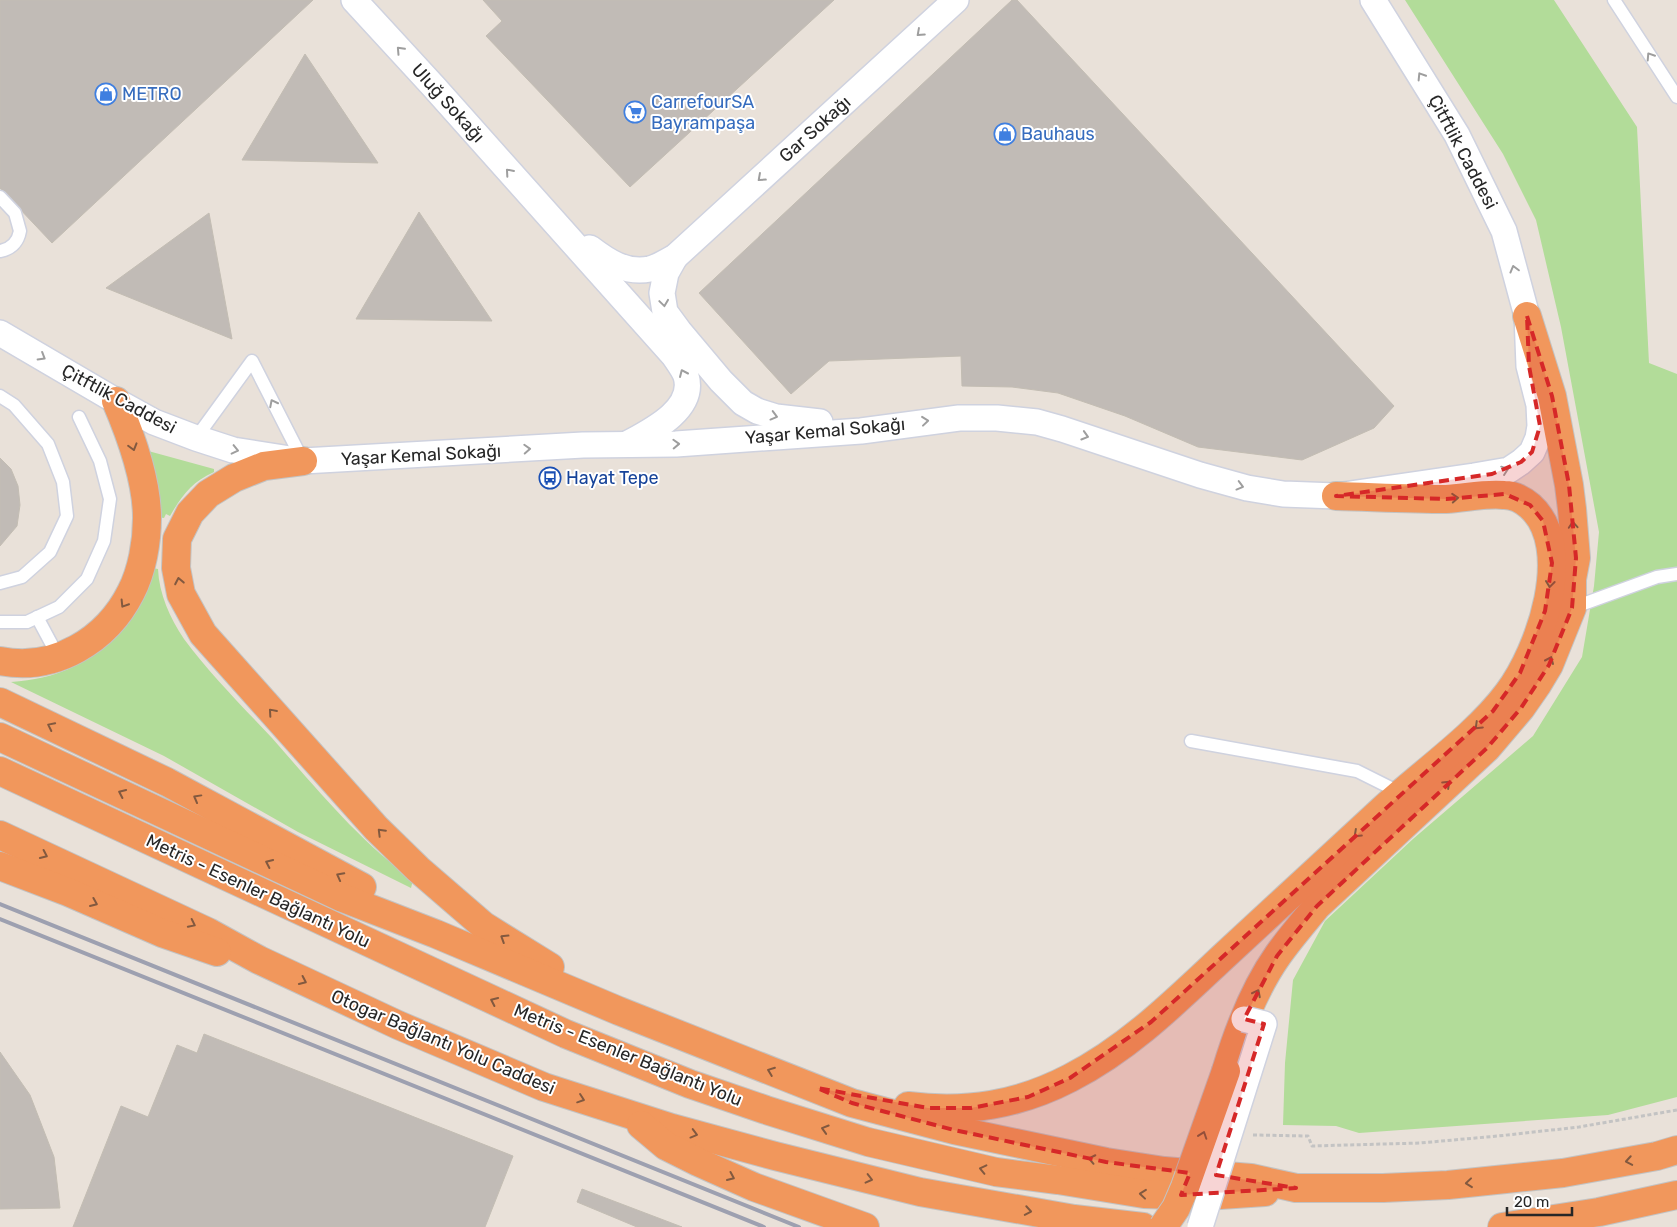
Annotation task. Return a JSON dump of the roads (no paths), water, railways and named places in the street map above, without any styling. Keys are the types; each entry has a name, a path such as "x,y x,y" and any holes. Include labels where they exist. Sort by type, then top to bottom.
{"highway":[{"path":"817,1088 880,1102 918,1107 971,1108 1028,1097 1070,1078 1110,1053 1151,1022 1409,802 1487,748 1521,708 1549,665 1572,608 1572,579 1576,558 1570,493 1552,396 1527,316"},
{"path":"0,661 31,662 59,658 79,648 101,632 117,614 132,592 140,571 147,518 145,494 128,429 116,401"},
{"path":"303,461 264,466 234,478 208,494 190,513 177,539 176,568 181,594 192,617 203,634 307,751 376,828 418,870 484,926 619,1011"},
{"path":"1163,1227 1176,1208 1185,1187 1244,1019 1266,975 1293,935 1317,906 1387,842 1409,802 1509,692 1530,653 1545,611 1550,586 1551,544 1543,521 1530,505 1520,499 1505,494 1446,498 1336,496"},
{"path":"1545,611 1572,608"},
{"path":"0,702 167,782 350,881 436,921 523,970"},
{"path":"0,737 343,898 523,970 619,1011 852,1103 954,1130 1106,1162 1164,1171 1251,1178 1296,1188 1383,1188 1448,1185 1563,1172 1657,1156 1677,1150"},
{"name":"Metris - Esenler Bağlantı Yolu","path":"0,771 566,1034 690,1084 766,1110 868,1142 996,1172 1144,1194 1205,1196 1251,1194 1296,1188"},
{"path":"0,835 208,932 258,960"},
{"path":"0,866 205,949 234,957 258,960"},
{"name":"Otogar Bağlantı Yolu Caddesi","path":"258,960 398,1025 544,1087 630,1116 776,1156 920,1192 1074,1219 1143,1227"},
{"path":"630,1116 666,1146 698,1162 754,1187 866,1227"},
{"path":"1514,1225 1599,1212 1677,1195"},
{"path":"1514,1225 1560,1227"}],"street":[{"name":"Uluğ Sokağı","path":"354,0 434,86 541,208"},
{"name":"Gar Sokağı","path":"675,258 956,0"},
{"name":"Çitftlik Caddesi","path":"1336,496 1509,470 1532,452 1538,438 1540,426 1539,405 1530,366 1527,316 1504,231 1458,135 1373,0"},
{"path":"541,208 591,249 619,266 632,270 650,269 675,258"},
{"path":"541,208 674,356 686,375 688,390 683,403 656,428 627,444"},
{"path":"675,258 666,273 662,293 665,312 678,331 721,381 743,403 757,411 776,417 836,424 861,431"},
{"name":"Çitftlik Caddesi","path":"0,333 154,422 233,450 303,461"},
{"name":"Yaşar Kemal Sokağı","path":"303,461 627,444 676,444 861,431 959,418 997,418 1037,422 1062,428 1200,475 1247,488 1292,494 1336,496"},
{"path":"1200,1227 1264,1024 1244,1019"}],"lane":[{"path":"1614,0 1677,97"},
{"path":"0,197 15,213 20,231 14,244 10,248 0,251"},
{"path":"196,438 252,361 303,461"},
{"path":"0,396 14,405 48,444 63,482 67,516 50,552 22,577 0,583"},
{"path":"0,622 27,622 59,607 87,579 104,541 110,499 100,461 79,417"},
{"path":"1572,608 1657,577 1677,574"},
{"path":"37,617 59,658"},
{"path":"1190,741 1357,771 1409,802"}],"railway":[{"path":"0,904 799,1227"},
{"path":"0,919 764,1227"}],"place":[{"name":"METRO","path":"106,94"},
{"name":"CarrefourSA Bayrampaşa","path":"635,112"},
{"name":"Bauhaus","path":"1005,134"},
{"name":"Hayat Tepe","path":"550,478"}]}
